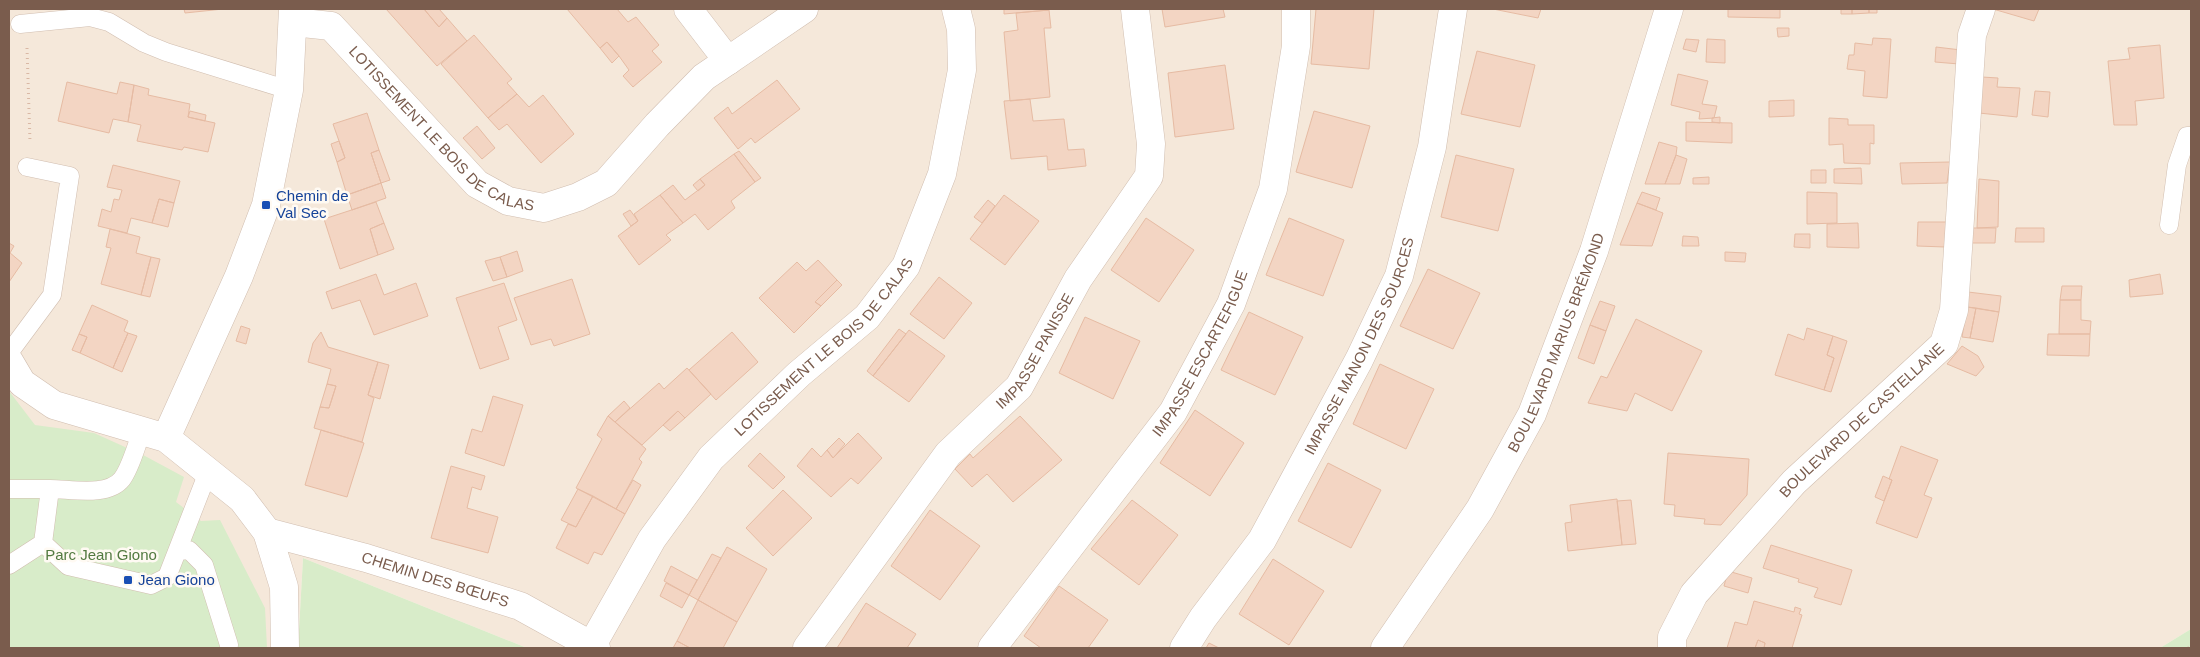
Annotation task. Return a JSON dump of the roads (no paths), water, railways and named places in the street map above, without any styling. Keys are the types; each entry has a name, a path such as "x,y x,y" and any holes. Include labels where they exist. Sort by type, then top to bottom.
{"street":[{"path":"688,9 728,61"},
{"name":"LOTISSEMENT LE BOIS DE CALAS","path":"293,16 331,26 477,184 508,201 544,208 578,197 606,183 657,125 704,77 804,9"},
{"name":"LOTISSEMENT LE BOIS DE CALAS","path":"594,646 652,539 711,458 799,374 867,317 906,266 942,174 962,70 962,29 956,9"},
{"name":"IMPASSE PANISSE","path":"807,648 948,454 1019,387 1078,279 1149,176 1152,144 1134,9"},
{"name":"IMPASSE ESCARTEFIGUE","path":"992,648 1173,412 1231,304 1273,189 1296,46 1296,9"},
{"name":"IMPASSE MANON DES SOURCES","path":"1184,648 1262,540 1359,360 1399,276 1432,147 1453,9"},
{"name":"BOULEVARD MARIUS BRÉMOND","path":"1385,648 1480,508 1532,414 1594,251 1668,9"},
{"name":"BOULEVARD DE CASTELLANE","path":"1672,648 1672,636 1694,594 1794,482 1944,344 1954,310 1972,35 1982,9"},
{"path":"154,435 240,276 266,205 289,90 293,16"},
{"path":"9,361 22,384 54,405 154,435 208,472 242,500 267,532 284,588 285,648"},
{"name":"CHEMIN DES BŒUFS","path":"267,532 366,558 520,606 594,646"}],"lane":[{"path":"20,24 90,17 109,22 144,43 166,52 289,90"},
{"path":"2169,225 2177,165 2187,136 2191,136"},
{"path":"9,353 52,295 70,176 27,167"},
{"path":"9,490 100,490 112,487 122,478 154,435"},
{"path":"43,543 68,566 152,585 167,577 179,551 208,472"},
{"path":"9,565 43,543 50,489"},
{"path":"179,551 188,550 204,565 229,645"}],"place":[{"name":"Chemin de Val Sec","path":"266,205"},
{"name":"Jean Giono","path":"128,580"}],"park label":[{"name":"Parc Jean Giono","path":"101,555"}]}
